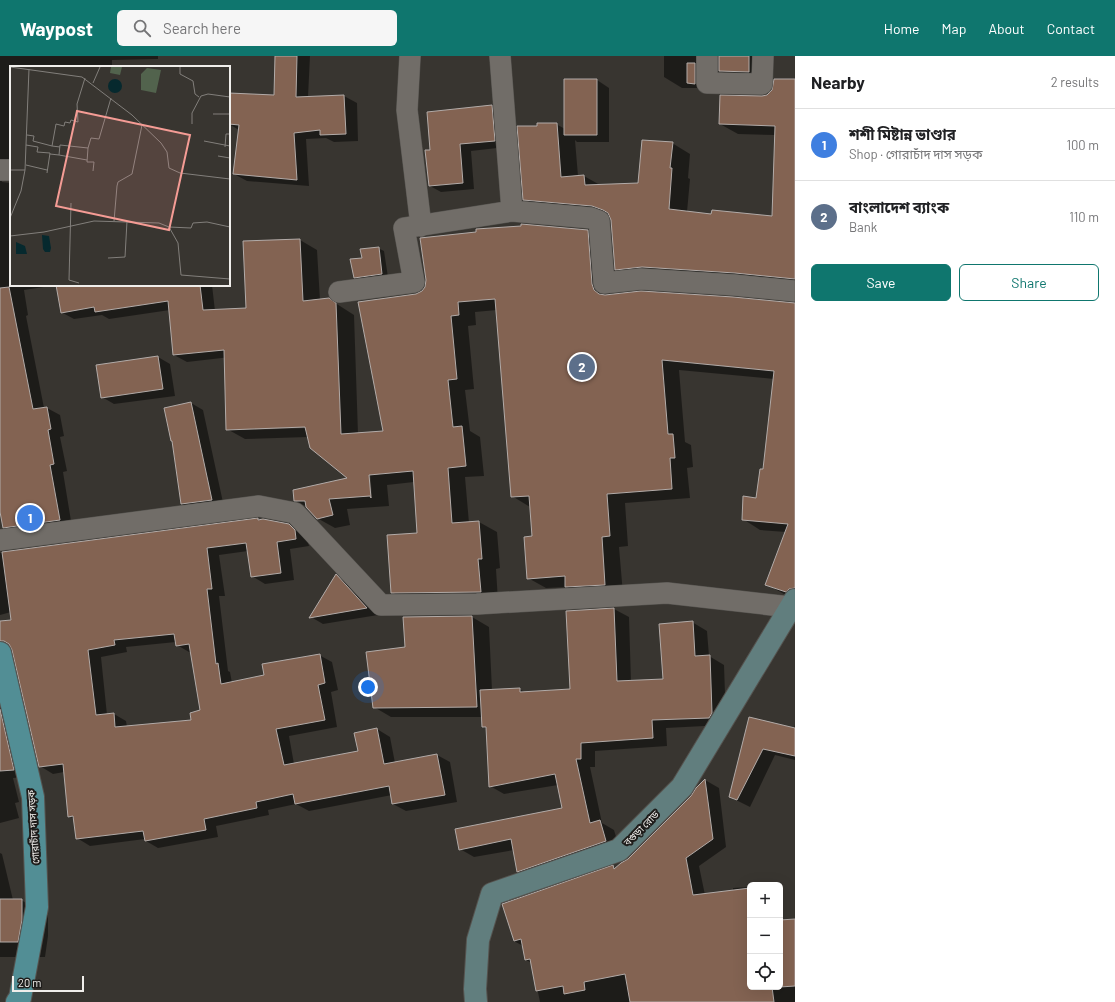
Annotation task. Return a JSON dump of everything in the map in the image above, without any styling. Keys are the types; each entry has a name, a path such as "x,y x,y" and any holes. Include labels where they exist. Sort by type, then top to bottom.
{"main road":[{"name":"বগুড়া রোড","path":"476,1002 475,989 478,940 492,894 619,850 682,787 793,603"},
{"name":"গোরাচাঁদ দাস সড়ক","path":"0,653 33,797 37,908 20,1001"}],"street":[{"path":"410,56 407,110 422,226"},
{"path":"500,56 512,212"},
{"path":"707,56 707,83 762,84 763,56"},
{"path":"338,292 414,282 404,228 512,212 590,218 598,221 604,283 641,279 734,284 795,291"},
{"path":"0,540 259,506 295,513 381,605 477,604 667,593 793,603"}],"building":[{"path":"275,56 297,56 296,97 344,95 346,134 320,135 320,130 294,133 297,180 233,174 239,125 230,124 230,93 274,95"},
{"path":"719,56 749,56 749,72 719,71"},
{"path":"687,63 695,63 695,84 687,83"},
{"path":"564,79 597,79 597,135 564,135"},
{"path":"774,79 795,79 795,279 735,273 642,267 615,270 611,220 608,213 592,206 523,200 517,126 537,126 537,123 557,123 561,177 584,175 585,185 638,183 642,140 673,142 670,168 672,168 669,209 711,214 712,210 772,216 775,126 719,124 720,95 767,95 772,90"},
{"path":"492,105 495,141 460,144 463,183 429,186 425,150 430,150 427,112"},
{"path":"521,224 588,230 592,284 594,290 599,294 605,295 641,291 795,303 795,588 789,589 786,592 765,585 788,524 742,520 743,496 756,498 760,469 763,469 774,371 662,360 668,434 673,434 675,458 670,458 672,489 607,494 610,536 602,537 605,585 565,587 565,576 527,579 524,537 532,536 529,496 511,497 495,299 458,302 459,315 451,316 457,379 448,380 453,427 462,426 466,466 448,468 452,523 479,521 482,559 478,559 481,592 391,593 387,535 417,533 413,471 369,475 371,498 370,496 329,499 333,515 317,519 306,507 305,501 294,501 293,490 347,478 310,448 305,427 226,430 224,350 173,355 168,301 95,312 94,307 61,313 56,286 200,286 203,310 246,308 243,241 300,239 303,301 329,298 336,303 341,434 383,431 358,302 416,294 422,291 425,287 426,280 420,238 476,232 476,229 521,226"},
{"path":"379,247 382,274 354,278 350,259 362,258 360,249"},
{"path":"9,287 33,409 47,407 51,429 48,430 54,464 50,465 60,520 3,528 0,512 0,288"},
{"path":"158,356 163,389 101,398 96,365"},
{"path":"191,402 212,500 181,504 172,441 164,408"},
{"path":"258,518 258,520 263,519 289,524 295,530 296,539 277,542 281,573 251,577 246,543 207,548 212,589 207,589 216,664 218,663 221,684 264,675 262,664 320,654 325,683 318,685 325,720 276,729 284,765 358,751 354,733 377,728 384,764 437,754 445,795 392,804 389,786 295,804 293,794 256,802 257,808 204,819 206,830 145,841 143,831 76,839 73,816 68,817 63,764 39,767 12,650 9,644 4,641 0,641 0,621 11,620 2,552","holes":["174,634 176,646 189,644 200,710 190,713 191,720 115,727 114,713 96,715 88,650 115,645 114,640"]},
{"path":"336,574 367,608 309,618"},
{"path":"614,608 617,681 663,679 659,624 693,621 695,656 710,655 712,713 709,718 652,720 653,738 581,743 581,759 576,759 590,823 600,820 606,841 517,872 511,839 459,850 455,829 562,808 555,774 489,787 486,727 482,727 480,690 520,688 520,692 570,689 566,611"},
{"path":"472,616 477,707 373,708 366,652 405,647 403,617"},
{"path":"0,709 14,770 0,771"},
{"path":"749,717 795,728 795,756 763,749 737,800 729,797"},
{"path":"705,779 713,839 686,858 693,895 747,888 747,990 772,990 774,1002 630,1002 625,974 584,982 585,990 564,994 563,986 536,991 530,959 525,960 521,939 514,941 502,904 613,865 614,869 628,859 691,796 696,788"},
{"path":"0,899 22,899 22,920 18,942 0,942"},
{"path":"795,919 795,986 783,987 783,920"}],"place":[{"name":"বাংলাদেশ ব্যাংক","path":"582,367"},
{"name":"শশী মিষ্টান্ন ভাণ্ডার","path":"30,518"}]}
